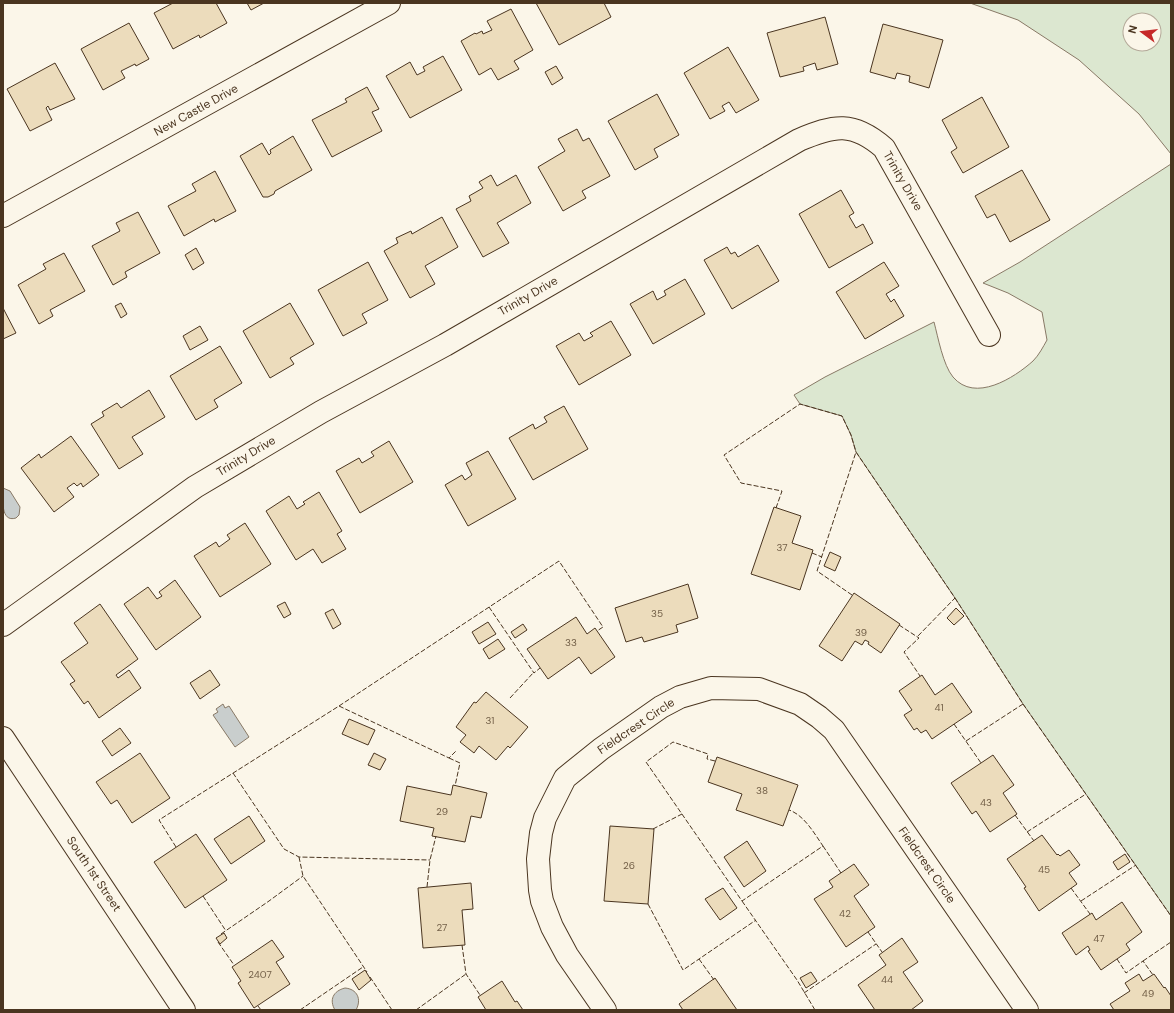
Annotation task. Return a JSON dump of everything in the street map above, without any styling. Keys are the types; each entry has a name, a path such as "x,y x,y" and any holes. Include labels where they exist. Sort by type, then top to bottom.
{"street":[{"name":"New Castle Drive","path":"3,216 389,3"},
{"name":"Trinity Drive","path":"3,626 202,483 321,412 445,345 799,140 821,130 837,128 851,129 871,137 884,148 988,335"},
{"name":"Fieldcrest Circle","path":"605,1010 567,955 552,927 542,901 538,859 541,833 545,818 565,778 602,749 661,707 680,697 711,688 758,689 800,704 819,717 834,730 1027,1010"},
{"name":"South 1st Street","path":"3,738 184,1010"}],"green space":[{"path":"970,3 1171,3 1171,154 1139,114 1079,60 1018,20"},
{"path":"1171,164 1171,916 1023,704 955,598 856,452 851,435 842,416 800,404 794,395 825,377 934,322 941,351 949,372 962,384 972,388 983,388 994,385 1016,374 1035,359 1047,340 1042,312 1008,293 983,283 1020,262"}],"shaded area":[{"path":"3,488 10,491 20,507 19,515 16,518 11,519 7,517 5,513"},
{"path":"223,704 225,708 229,706 249,737 235,747 213,715 218,712 216,709"},
{"path":"345,988 353,990 357,995 358,1006 356,1010 335,1010 333,1006 333,996 341,989"}],"building":[{"path":"173,3 216,3 227,23 200,38 199,35 173,49 154,13"},
{"path":"247,3 264,3 251,10"},
{"path":"536,3 604,3 611,17 559,45"},
{"path":"511,9 533,50 514,61 519,69 498,80 491,68 479,75 461,41 475,33 476,34 482,31 483,34 492,30 487,21"},
{"path":"825,17 838,64 817,70 815,63 803,67 804,71 780,77 767,33"},
{"path":"129,23 149,59 136,66 135,64 121,71 125,78 103,90 81,49"},
{"path":"883,24 943,40 929,88 909,82 910,76 897,73 895,79 870,72"},
{"path":"728,47 759,100 736,113 729,102 722,106 725,111 710,119 684,73"},
{"path":"443,56 462,90 410,118 386,76 410,62 417,75 425,71 423,67"},
{"path":"55,63 75,99 50,110 48,106 46,108 52,120 30,131 7,89"},
{"path":"556,66 563,78 552,85 545,72"},
{"path":"367,87 379,109 372,112 382,131 332,157 312,120 347,102 345,99"},
{"path":"657,94 679,135 654,149 658,157 635,170 608,121"},
{"path":"982,97 1009,147 963,173 951,152 957,148 942,120"},
{"path":"577,129 583,141 589,138 610,176 582,191 586,198 563,211 538,167 565,151 558,139"},
{"path":"293,136 312,170 275,191 274,194 268,197 263,197 240,156 262,143 269,155 271,153 270,150"},
{"path":"1022,170 1050,220 1010,242 995,214 987,218 975,196"},
{"path":"215,171 236,211 215,222 214,219 184,236 168,206 196,191 192,184"},
{"path":"491,175 497,186 516,175 531,203 497,223 509,243 483,257 456,209 471,201 469,196 483,188 479,182"},
{"path":"841,190 854,213 849,216 856,228 863,224 873,243 829,268 799,214"},
{"path":"138,212 160,253 125,272 127,277 113,285 92,246 120,231 116,223"},
{"path":"442,217 458,247 425,266 435,284 410,298 384,251 398,243 396,238 411,231 412,234"},
{"path":"758,245 779,281 732,309 704,260 727,247 731,254 735,252 738,257"},
{"path":"196,248 204,263 193,270 185,255"},
{"path":"64,253 85,291 50,310 53,316 39,324 18,285 46,269 43,264"},
{"path":"368,262 388,300 362,314 367,323 343,336 318,290"},
{"path":"884,262 899,286 886,294 891,302 894,299 904,316 865,339 836,292"},
{"path":"685,279 705,314 653,344 630,304 653,291 657,300 666,295 664,291"},
{"path":"121,303 127,314 121,318 115,306"},
{"path":"290,303 314,344 290,358 294,364 270,378 243,331"},
{"path":"3,308 16,333 3,339"},
{"path":"611,321 631,355 579,385 556,346 579,333 584,341 593,336 590,333"},
{"path":"200,326 208,340 190,350 183,336"},
{"path":"220,346 242,383 214,400 218,407 196,420 170,376"},
{"path":"149,390 165,417 132,437 143,454 119,469 91,424 104,416 102,412 117,403 121,408"},
{"path":"564,406 588,449 533,480 509,438 533,424 535,429 547,422 544,417"},
{"path":"71,436 99,475 83,487 81,483 77,486 74,483 67,488 74,497 54,512 21,468 39,454 41,458"},
{"path":"389,441 413,482 360,513 336,471 359,458 362,463 374,456 371,452"},
{"path":"488,451 516,499 468,526 445,485 462,475 465,480 472,475 466,463"},
{"path":"319,492 342,531 337,534 346,549 322,563 313,549 296,560 266,511 289,496 297,509 305,504 303,502"},
{"path":"774,507 801,516 792,543 813,550 800,590 751,574"},
{"path":"245,523 271,564 220,597 194,556 216,542 219,547 230,539 227,535"},
{"path":"830,552 841,557 835,571 824,566"},
{"path":"175,580 201,617 156,650 124,604 148,587 157,599 162,596 159,592"},
{"path":"688,584 698,618 676,625 678,632 644,642 642,637 626,642 615,608"},
{"path":"854,593 900,624 881,653 868,644 869,642 865,640 862,645 855,641 842,661 819,646"},
{"path":"285,602 291,614 284,618 277,606"},
{"path":"100,604 138,659 116,675 118,678 129,670 141,688 99,718 88,701 84,704 70,684 75,681 61,662 88,643 74,623"},
{"path":"956,608 964,616 954,625 947,618"},
{"path":"333,609 341,624 333,629 325,613"},
{"path":"576,617 587,634 595,628 615,657 591,674 579,657 548,679 527,649"},
{"path":"488,622 496,634 479,644 472,632"},
{"path":"523,624 527,630 515,638 511,632"},
{"path":"498,639 505,649 489,659 483,649"},
{"path":"210,670 220,685 200,699 190,683"},
{"path":"922,675 935,695 952,683 972,712 932,739 926,730 921,733 917,728 914,730 904,715 912,710 899,691"},
{"path":"486,692 528,727 510,748 508,746 496,760 479,746 474,753 460,742 466,735 456,727 474,702 476,703"},
{"path":"349,719 375,730 368,745 342,734"},
{"path":"120,728 131,743 112,756 102,741"},
{"path":"140,753 170,798 132,823 117,800 111,804 96,782"},
{"path":"374,753 386,759 380,770 368,765"},
{"path":"993,755 1014,785 1003,793 1017,814 990,832 976,811 972,814 951,783"},
{"path":"717,757 798,785 783,826 736,810 742,794 708,782"},
{"path":"453,785 487,793 481,818 471,816 465,842 432,836 434,828 400,821 407,786 451,795"},
{"path":"249,816 265,841 231,864 214,839"},
{"path":"610,826 654,829 648,904 604,901"},
{"path":"196,834 227,880 185,908 154,862"},
{"path":"1042,835 1057,855 1058,854 1060,856 1069,850 1080,865 1069,873 1077,884 1039,911 1024,888 1026,887 1007,859"},
{"path":"747,841 766,871 744,887 724,857"},
{"path":"1125,854 1130,862 1118,870 1113,862"},
{"path":"854,864 869,885 854,896 875,927 846,947 814,899 833,887 829,881"},
{"path":"471,883 473,909 462,910 465,945 423,948 418,888"},
{"path":"723,888 737,908 720,920 705,899"},
{"path":"1122,902 1142,932 1126,944 1130,950 1101,970 1088,951 1090,950 1088,946 1076,955 1062,933 1092,913 1096,920"},
{"path":"224,933 227,938 220,944 216,938"},
{"path":"902,938 918,962 903,972 923,1001 911,1010 875,1010 858,985 886,965 879,955"},
{"path":"272,940 284,957 276,962 290,984 254,1008 238,983 241,981 232,967"},
{"path":"365,970 371,980 359,990 352,979"},
{"path":"811,972 817,981 806,988 800,978"},
{"path":"1139,974 1143,981 1154,974 1171,996 1171,1010 1114,1010 1110,1004 1130,991 1125,983"},
{"path":"715,978 737,1010 683,1010 679,1004"},
{"path":"502,981 515,1002 517,1001 523,1010 486,1010 478,997"}],"fence":[{"path":"776,508 782,491 741,483 724,455 800,404 842,416 851,435 856,452"},
{"path":"852,595 817,571 856,452 955,598 917,637"},
{"path":"812,553 822,557"},
{"path":"176,847 159,820 339,706 559,561 603,627 597,631"},
{"path":"955,598 1023,704 1171,916"},
{"path":"489,607 534,673 540,668"},
{"path":"899,625 919,638 904,652 920,676"},
{"path":"510,698 534,672"},
{"path":"966,741 1023,704"},
{"path":"339,706 449,758 456,751"},
{"path":"954,724 981,763"},
{"path":"715,761 707,759 708,754 673,742 646,762 742,901 823,846 804,820 789,810"},
{"path":"449,758 460,763 455,786"},
{"path":"233,773 284,849 299,857 430,860"},
{"path":"1027,832 1086,794"},
{"path":"653,829 682,814"},
{"path":"1015,815 1034,841"},
{"path":"427,887 430,860 436,836"},
{"path":"823,846 841,873"},
{"path":"299,857 303,876 367,972"},
{"path":"1081,901 1136,865"},
{"path":"221,934 303,876"},
{"path":"1071,888 1090,914"},
{"path":"203,896 226,931"},
{"path":"742,901 797,980 815,1010"},
{"path":"648,904 683,970 756,920"},
{"path":"868,932 882,952"},
{"path":"218,942 234,965"},
{"path":"1143,961 1171,942"},
{"path":"804,993 876,944"},
{"path":"462,945 466,974 480,995"},
{"path":"699,959 714,980"},
{"path":"1117,959 1126,973 1143,961 1153,975"},
{"path":"300,1010 363,967"},
{"path":"416,1010 466,974"},
{"path":"370,977 392,1010"},
{"path":"258,1006 261,1010"}]}
